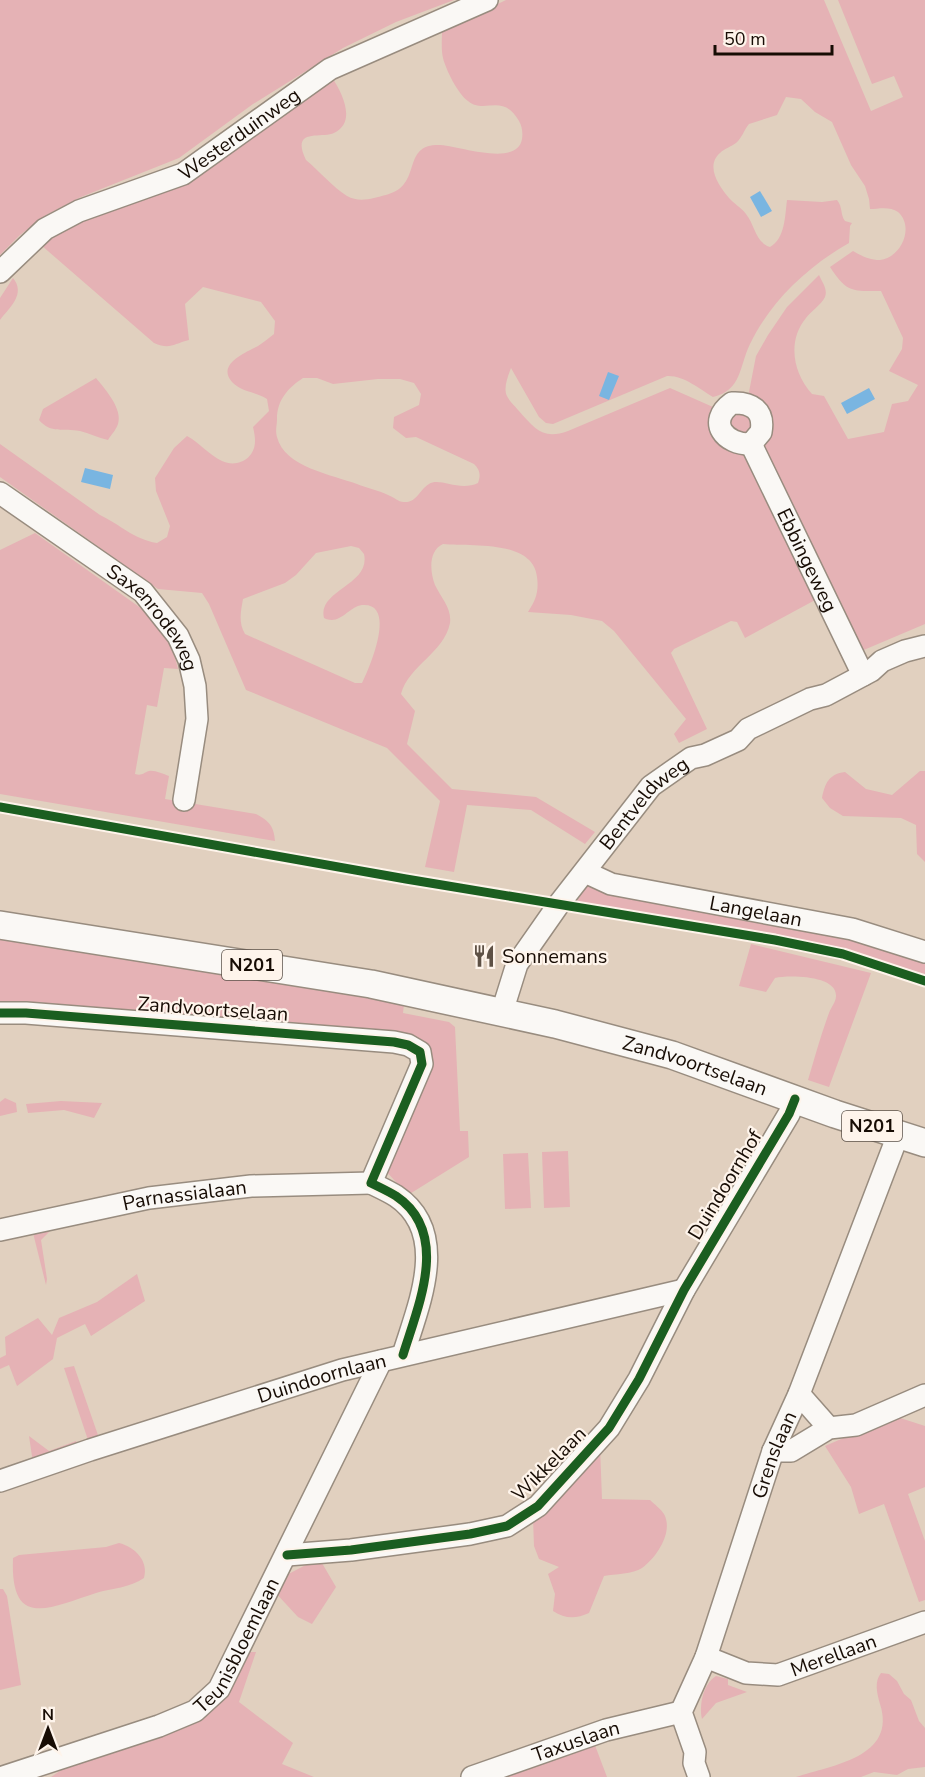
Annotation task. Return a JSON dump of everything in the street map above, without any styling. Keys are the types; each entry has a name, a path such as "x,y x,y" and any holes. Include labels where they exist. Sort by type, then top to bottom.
{"main road":[{"name":"Zandvoortselaan","path":"0,925 371,984 502,1011 672,1055 898,1135"},
{"name":"N201","path":"898,1135 925,1143"}],"street":[{"name":"Westerduinweg","path":"0,273 45,229 79,211 183,174 330,69 487,0"},
{"name":"Ebbingeweg","path":"751,444 863,675"},
{"name":"Saxenrodeweg","path":"0,493 143,592 178,636 189,660 195,686 197,719 184,800"},
{"name":"Bentveldweg","path":"502,1011 517,964 552,914 651,786 691,758 705,755 730,744 758,724 810,699 826,695 863,675 882,661 905,651 925,646"},
{"name":"Langelaan","path":"585,872 611,884 852,929 925,952"},
{"name":"Zandvoortselaan","path":"0,1013 26,1013 394,1042 408,1045 420,1052 422,1064 371,1183"},
{"name":"Duindoornhof","path":"684,1290 789,1114 795,1099"},
{"name":"Grenslaan","path":"681,1712 706,1657 773,1451 799,1394 898,1135"},
{"name":"Parnassialaan","path":"0,1230 149,1198 251,1186 371,1183"},
{"path":"371,1183 397,1197 415,1215 425,1239 424,1286 403,1355"},
{"name":"Duindoornlaan","path":"0,1481 309,1380 403,1355 684,1290"},
{"name":"Wikkelaan","path":"287,1555 351,1550 470,1534 507,1526 538,1506 609,1428 639,1379 684,1290"},
{"name":"Teunisbloemlaan","path":"3,1777 159,1726 195,1711 219,1689 381,1361"},
{"path":"799,1394 829,1428"},
{"path":"773,1451 791,1451 829,1428 856,1425 925,1395"},
{"name":"Merellaan","path":"706,1657 746,1673 778,1675 925,1622"},
{"path":"681,1712 695,1752 694,1763 699,1777"},
{"name":"Taxuslaan","path":"472,1777 606,1730 681,1712"}],"shaded area":[{"path":"0,0 454,0 396,22 343,48 253,104 179,158 81,197 46,215 20,235 0,255"},
{"path":"506,0 824,0 871,111 903,97 894,76 872,84 838,0 925,0 925,624 859,652 759,437 748,397 756,356 768,335 787,307 819,275 826,294 800,327 796,337 795,357 800,376 806,386 812,394 824,396 848,439 884,432 892,404 908,401 918,385 889,371 902,349 903,338 881,291 851,289 841,282 830,267 853,251 876,260 888,258 894,254 903,241 905,233 903,218 891,209 870,209 865,186 851,165 832,122 815,112 801,99 786,97 777,115 749,124 738,141 720,153 714,164 715,176 729,198 749,218 758,237 765,245 770,247 779,239 787,200 822,202 837,200 845,221 852,223 849,243 805,274 779,299 750,344 735,383 722,394 713,397 685,380 667,376 553,424 546,423 539,417 511,368 506,389 509,400 535,428 552,434 568,431 670,388 713,407 712,421 747,448 817,599 745,638 737,622 731,621 674,649 671,653 707,729 679,743 674,734 686,719 614,631 602,621 571,615 528,612 536,595 538,582 533,565 524,556 499,547 443,544 438,547 431,562 432,574 435,585 448,608 450,623 441,643 411,675 401,694 415,711 407,744 452,789 536,797 595,832 585,844 531,810 467,805 454,872 425,867 440,801 387,748 246,690 209,604 202,593 158,589 0,477 0,444 100,515 134,535 157,543 167,537 170,526 156,491 155,478 174,448 187,436 222,461 233,463 249,457 254,447 253,427 269,411 267,399 236,385 228,376 228,370 230,364 241,355 274,334 275,321 261,302 203,287 185,304 189,340 172,346 159,345 41,245 40,240 99,210 333,79 346,107 345,122 334,133 310,136 305,139 302,143 302,150 306,160 350,198 371,199 399,189 409,176 417,155 428,146 447,146 498,154 518,148 522,139 522,130 513,112 500,106 474,105 464,98 456,87 443,58 442,31","holes":["303,378 317,378 333,384 378,379 400,379 414,383 421,394 419,405 394,417 393,428 406,438 416,437 474,464 478,468 478,483 464,486 433,482 412,500 402,502 299,463 281,447 276,430 281,400 288,390","351,546 359,548 364,554 364,565 360,573 328,601 324,608 324,618 335,620 362,605 373,607 378,614 380,625 375,651 362,683 355,683 245,634 241,621 243,599 285,583 296,575 316,553"]},
{"path":"13,278 17,284 17,295 0,320 0,298"},
{"path":"96,378 118,412 118,424 108,440 80,431 53,429 39,420 43,409"},
{"path":"741,412 751,417 752,431 742,436 730,426 732,418"},
{"path":"35,533 145,611 157,624 170,645 178,669 164,668 157,707 147,705 135,774 151,771 169,776 165,799 256,814 270,824 275,841 0,794 0,550"},
{"path":"920,771 925,771 925,862 917,854 916,825 901,818 843,816 830,808 822,798 831,777 840,773 845,772 866,789 892,795"},
{"path":"589,883 844,937 925,962 925,974 856,953 707,924 576,902"},
{"path":"0,936 367,996 404,1004 403,1013 449,1022 455,1027 460,1131 468,1131 469,1157 408,1195 383,1168 427,1055 0,1008"},
{"path":"751,944 871,973 829,1087 808,1080 826,1021 835,1000 834,989 821,980 800,977 775,978 766,992 739,986"},
{"path":"5,1098 16,1103 17,1112 0,1116 0,1102"},
{"path":"61,1101 102,1103 94,1118 64,1110 28,1113 26,1104"},
{"path":"568,1151 570,1207 544,1208 542,1152"},
{"path":"528,1153 531,1208 505,1209 503,1154"},
{"path":"53,1228 41,1240 46,1285 33,1233"},
{"path":"137,1274 145,1301 91,1336 85,1324 57,1338 53,1359 17,1386 9,1365 0,1369 0,1358 6,1355 5,1337 38,1318 52,1335 59,1318 97,1302"},
{"path":"74,1366 99,1438 88,1440 64,1368"},
{"path":"894,1416 925,1426 925,1487 908,1494 925,1541 925,1600 919,1602 884,1504 859,1514 851,1487 825,1446"},
{"path":"29,1436 49,1451 76,1441 79,1446 33,1463"},
{"path":"600,1446 602,1499 650,1500 664,1514 667,1529 658,1551 647,1564 634,1572 604,1576 589,1613 566,1617 553,1611 555,1594 548,1574 559,1567 539,1559 534,1546 533,1518"},
{"path":"119,1543 135,1551 143,1561 144,1578 127,1586 48,1608 26,1605 18,1596 14,1581 13,1558 19,1555 106,1547"},
{"path":"319,1558 336,1587 312,1624 298,1617 273,1590 279,1579"},
{"path":"0,1589 3,1589 7,1596 21,1685 0,1690"},
{"path":"246,1652 256,1652 239,1702 293,1743 282,1764 314,1777 51,1777 79,1758 162,1730"},
{"path":"881,1673 889,1674 897,1681 904,1694 911,1700 919,1721 925,1728 925,1767 908,1769 897,1775 874,1772 861,1777 796,1777 843,1763 871,1747 879,1736 883,1722 877,1688 877,1680"},
{"path":"716,1676 728,1679 728,1685 747,1692 716,1703 702,1719 703,1695 708,1684"},
{"path":"593,1740 607,1777 487,1777"}],"water":[{"path":"760,191 772,211 761,217 750,197"},
{"path":"608,372 619,376 609,400 599,396"},
{"path":"869,388 875,399 847,414 841,403"},
{"path":"85,468 113,475 110,489 81,482"}],"cycle path":[{"path":"0,807 406,879 775,940 843,954 925,981"},
{"path":"0,1013 26,1013 394,1042 408,1045 420,1052 422,1064 371,1183 396,1196 413,1211 422,1230 426,1250 426,1271 422,1293 403,1355"},
{"path":"287,1555 351,1550 470,1534 507,1526 538,1506 609,1428 639,1379 684,1290 789,1114 795,1099"}],"place":[{"name":"Sonnemans","path":"484,956"}]}
